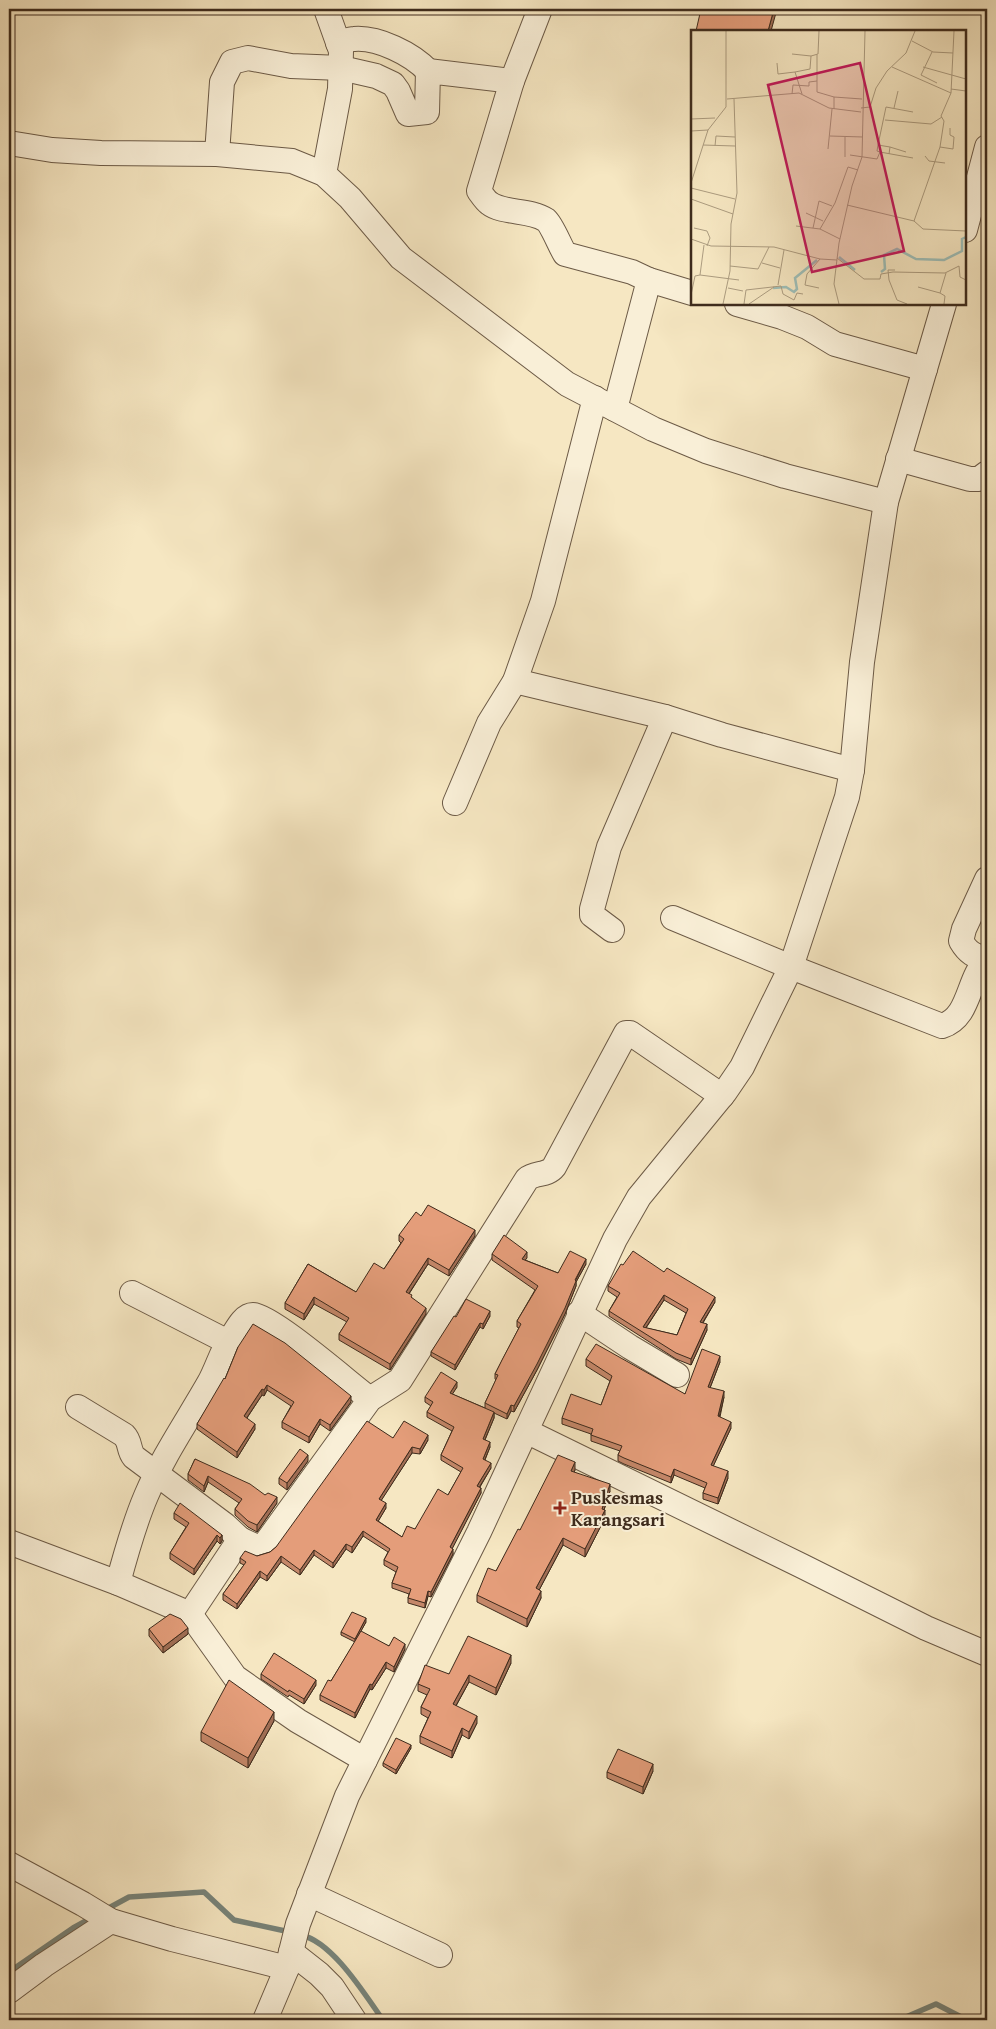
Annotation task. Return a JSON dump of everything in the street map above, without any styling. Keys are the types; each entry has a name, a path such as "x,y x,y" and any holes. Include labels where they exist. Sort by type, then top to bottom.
{"street":[{"path":"324,174 340,89 341,68 341,51 326,9"},
{"path":"540,9 512,81 479,191 491,205 535,215 547,222 565,254 632,272 649,280 691,293"},
{"path":"217,154 222,82 232,62 248,58 291,66 341,68 376,76 393,84 408,114 427,112 428,72 420,62 399,49 355,39 338,43"},
{"path":"428,72 512,81"},
{"path":"9,143 52,150 101,154 217,154 292,162 324,174 350,198 401,258 567,384 653,429 706,452 785,476 886,502"},
{"path":"966,226 987,147"},
{"path":"455,803 489,723 515,681 543,601 605,403 649,280"},
{"path":"740,305 782,317 807,327 834,344 925,370"},
{"path":"265,2020 309,1894 347,1796 479,1532 615,1239 639,1197 722,1096 742,1067 791,967 847,797 852,770 862,662 886,502 944,305"},
{"path":"898,459 970,479 979,479 987,473"},
{"path":"515,681 664,716 722,735 852,770"},
{"path":"612,930 592,915 592,909 610,846 664,716"},
{"path":"673,918 791,967 942,1026 950,1024 958,1017 978,973 987,959 967,952 961,941 964,929 987,878"},
{"path":"78,1407 124,1436 128,1440 130,1452 134,1457 240,1538 257,1547 265,1544 370,1399 400,1380 527,1178 532,1175 549,1172 554,1167 626,1033 630,1033 722,1096"},
{"path":"132,1293 228,1342"},
{"path":"580,1313 630,1347 677,1375"},
{"path":"118,1583 137,1518 156,1474 219,1366 228,1342 246,1317 257,1316 307,1348 370,1399"},
{"path":"526,1431 926,1628 987,1654"},
{"path":"190,1614 240,1538"},
{"path":"9,1542 118,1583 190,1614 235,1677 298,1721 365,1760"},
{"path":"9,1864 83,1904 110,1921 172,1939 292,1946 332,1987 354,2020"},
{"path":"309,1894 440,1955"},
{"path":"9,1992 44,1965 110,1921"}],"building":[{"path":"701,9 774,9 768,30 696,30"},
{"path":"428,1205 475,1230 449,1270 428,1258 406,1292 426,1308 390,1364 339,1334 349,1318 314,1297 304,1314 285,1303 308,1264 356,1292 374,1263 384,1269 404,1239 399,1235 416,1212 421,1216"},
{"path":"504,1235 527,1252 522,1259 558,1273 570,1251 586,1259 575,1280 565,1308 537,1364 514,1406 511,1405 507,1414 485,1403 498,1375 495,1374 521,1324 517,1321 538,1286 492,1254"},
{"path":"633,1251 664,1272 667,1268 715,1297 700,1322 707,1324 691,1359 676,1353 609,1311 620,1293 608,1286 621,1264 623,1265","holes":["664,1295 688,1309 677,1335 643,1327"]},
{"path":"466,1299 490,1311 483,1324 480,1323 455,1365 431,1352 454,1316 456,1317"},
{"path":"253,1324 285,1343 351,1396 330,1425 320,1419 309,1437 282,1422 294,1402 267,1385 264,1390 262,1389 244,1416 255,1424 237,1452 197,1424 225,1379 238,1347"},
{"path":"596,1344 685,1394 702,1349 720,1356 708,1387 724,1391 718,1416 731,1422 711,1465 728,1471 718,1498 703,1493 707,1483 674,1469 671,1477 624,1458 618,1455 622,1446 591,1435 593,1429 562,1418 571,1394 601,1405 612,1376 586,1359"},
{"path":"441,1372 457,1382 450,1393 494,1412 483,1439 490,1442 483,1459 491,1463 477,1486 481,1488 450,1547 453,1549 431,1592 428,1591 425,1603 408,1598 411,1589 392,1583 398,1567 384,1560 390,1549 363,1531 352,1547 346,1544 333,1563 314,1550 300,1570 281,1556 267,1576 260,1571 237,1604 223,1594 246,1562 240,1558 245,1551 257,1556 270,1552 276,1547 367,1421 393,1438 404,1421 428,1435 420,1449 412,1447 379,1499 386,1503 376,1520 402,1537 407,1526 415,1529 438,1489 448,1495 463,1468 441,1455 454,1427 427,1412 433,1402 425,1397"},
{"path":"300,1449 308,1455 287,1483 279,1478"},
{"path":"558,1455 575,1462 571,1471 610,1484 602,1509 605,1510 585,1549 563,1538 536,1588 541,1591 527,1619 477,1595 488,1568 496,1571 518,1529 520,1530"},
{"path":"195,1459 250,1484 265,1495 268,1493 277,1497 257,1525 248,1521 235,1509 242,1499 208,1476 204,1486 188,1474"},
{"path":"180,1503 222,1535 220,1538 217,1535 194,1569 170,1553 189,1523 174,1513"},
{"path":"352,1612 366,1618 355,1639 341,1632"},
{"path":"170,1614 181,1619 188,1628 163,1647 149,1629"},
{"path":"361,1631 389,1646 394,1637 405,1644 394,1667 386,1662 372,1685 370,1684 355,1713 320,1695 328,1680 331,1681"},
{"path":"468,1636 511,1655 496,1688 469,1675 453,1704 477,1716 469,1732 462,1728 452,1751 420,1736 431,1712 421,1707 430,1689 418,1684 425,1665 449,1674"},
{"path":"274,1653 316,1680 304,1699 289,1690 288,1692 261,1674"},
{"path":"229,1680 274,1712 248,1758 201,1732"},
{"path":"396,1738 411,1745 396,1770 383,1763"},
{"path":"618,1749 653,1764 643,1787 607,1772"}],"waterway":[{"path":"105,1910 129,1897 204,1892 234,1920 290,1932"},
{"path":"9,1972 73,1928 93,1917"},
{"path":"301,1935 313,1940 336,1958 358,1984 383,2020"},
{"path":"876,2020 906,2017 936,2004 967,2020"}],"place":[{"name":"Puskesmas Karangsari","path":"560,1508"}]}
